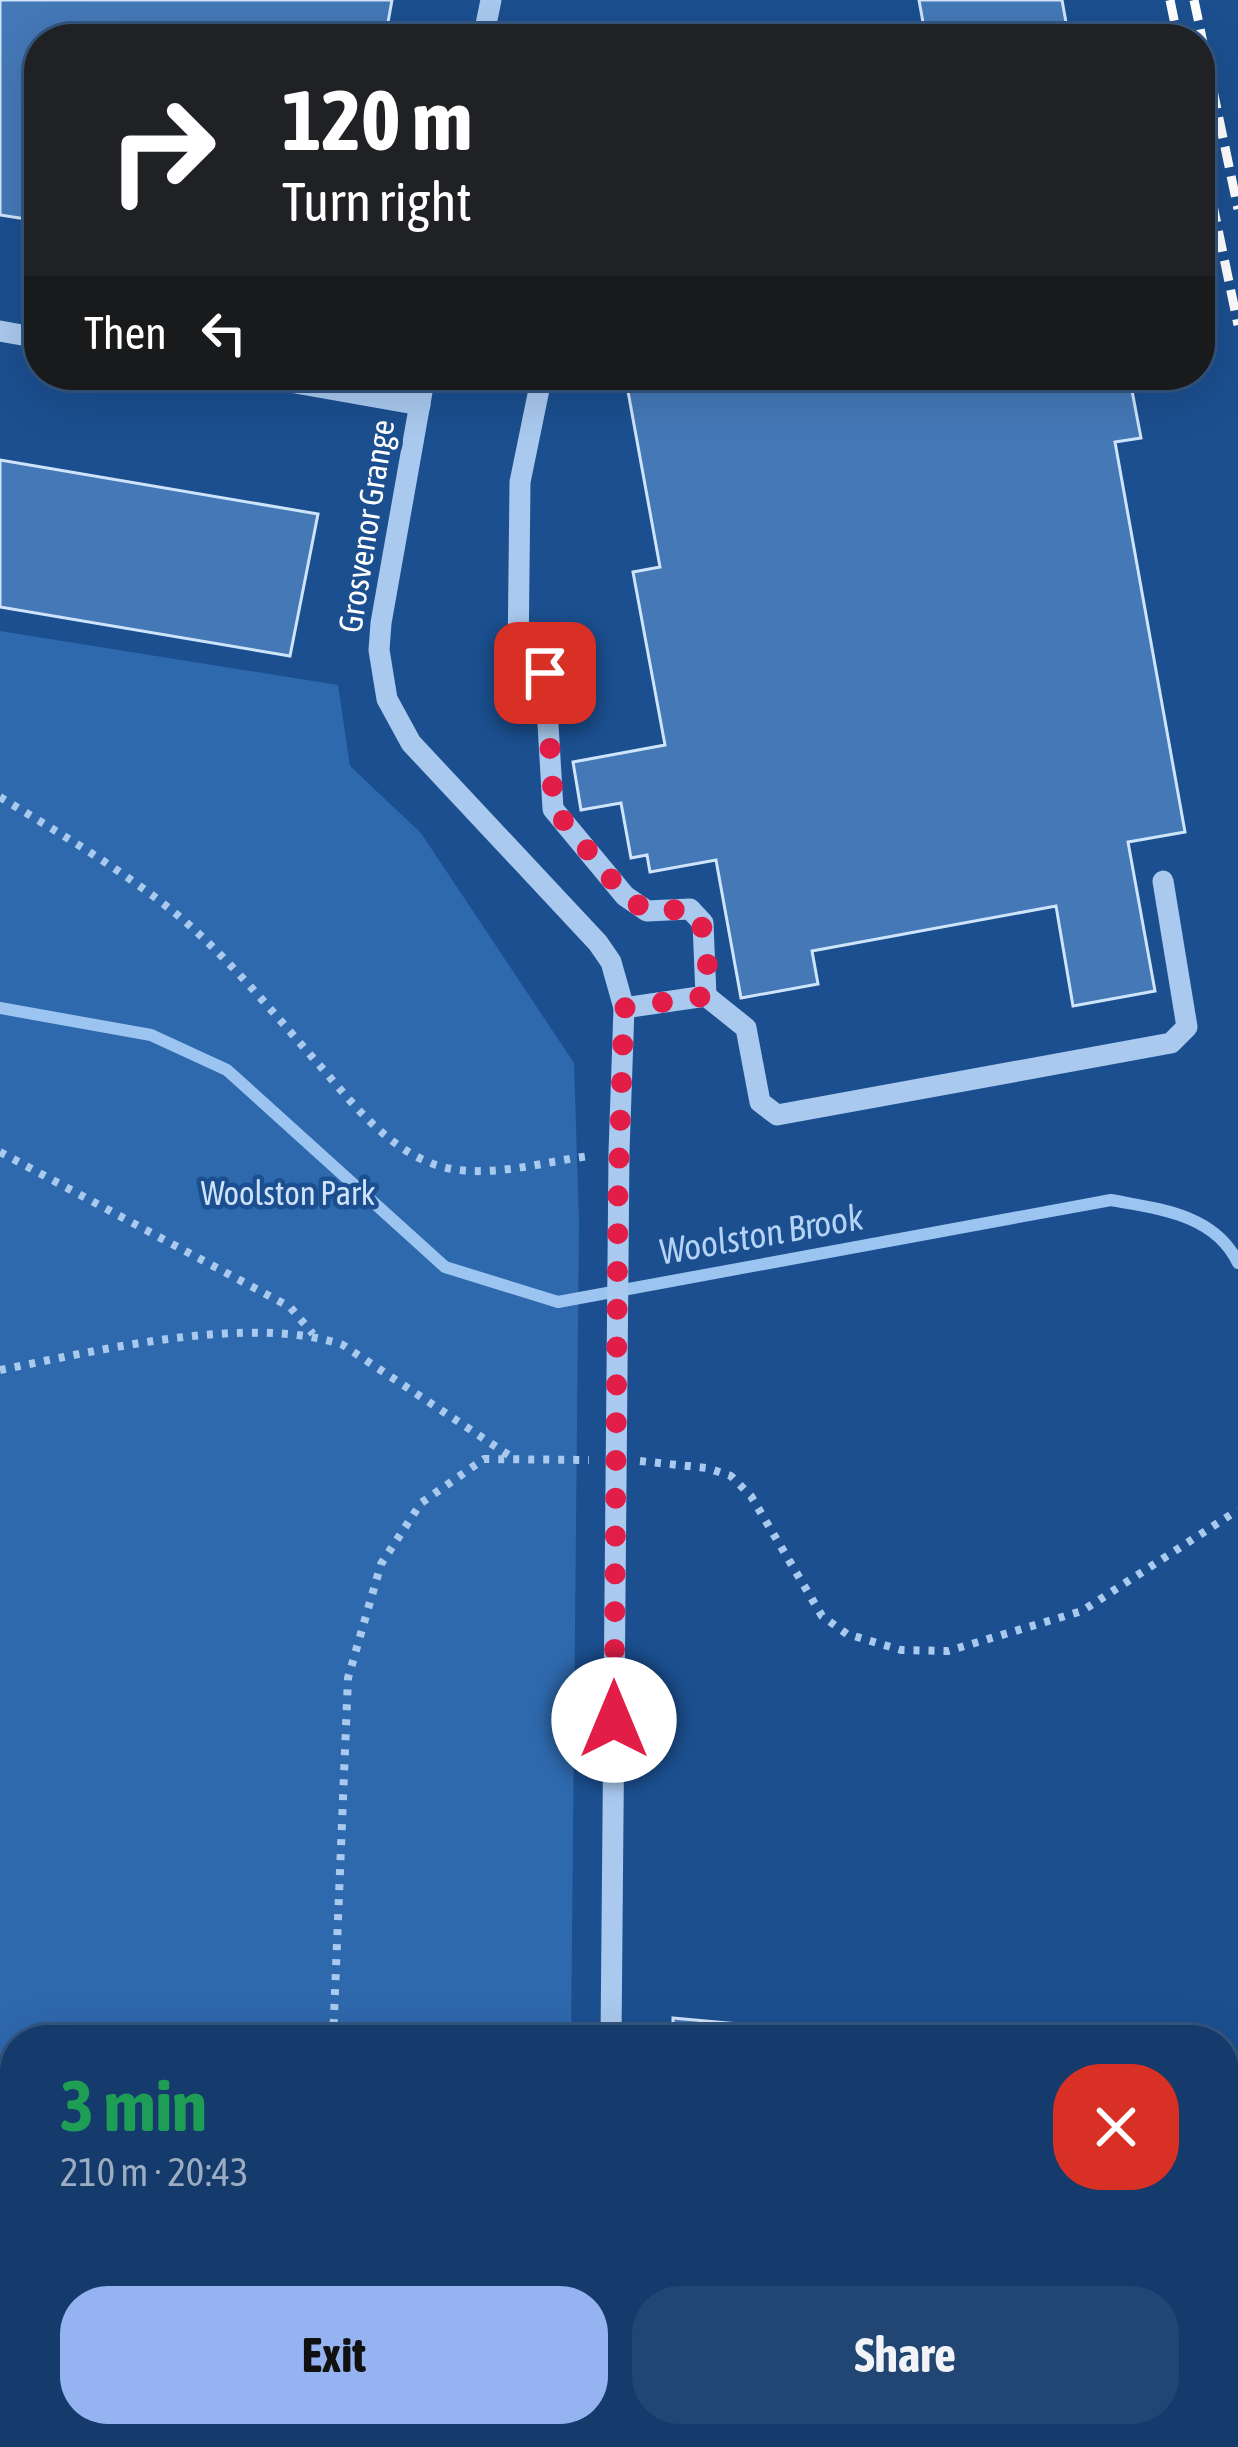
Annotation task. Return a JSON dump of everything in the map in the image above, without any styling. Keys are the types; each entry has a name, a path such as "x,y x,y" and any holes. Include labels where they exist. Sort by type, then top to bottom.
{"street":[{"path":"337,390 419,404"},
{"name":"Grosvenor Grange","path":"421,390 381,623 379,650 387,699 411,743 598,943 611,962 624,1008 617,1264 611,2025"},
{"path":"539,390 520,482 518,660 545,673 554,809 625,896 647,911 690,909 704,923 706,996"},
{"path":"624,1008 706,996 746,1028 760,1102 777,1115 1171,1043 1187,1028 1162,881"}],"path":[{"path":"0,797 176,914 272,1011 372,1125 428,1162 470,1169 519,1168 619,1152"},
{"path":"0,1152 290,1307 314,1335"},
{"path":"0,1370 179,1338 314,1335 343,1345 511,1457"},
{"path":"334,2025 348,1678 381,1564 421,1503 484,1459 586,1460"},
{"path":"638,1460 707,1468 731,1476 752,1496 823,1616 848,1634 901,1650 948,1651 1082,1611 1237,1511"}],"green space":[{"name":"Woolston Park","path":"0,631 338,685 350,766 421,833 574,1063 579,1222 571,2025 0,2025"}],"building":[{"path":"0,0 392,0 388,24 24,24 24,219 0,215"},
{"path":"919,0 1062,0 1066,24 923,24"},
{"path":"628,390 1132,390 1141,438 1115,442 1185,832 1128,842 1155,991 1073,1006 1056,906 812,951 818,984 741,998 716,860 650,872 647,855 631,858 621,803 581,810 573,762 665,745 633,572 660,567"},
{"path":"0,460 318,514 290,656 0,607"},
{"path":"673,2018 750,2025 673,2025"}],"waterway":[{"name":"Woolston Brook","path":"0,1008 151,1035 227,1070 445,1267 558,1302 1111,1200 1184,1216 1215,1234 1238,1263"}],"railway":[{"path":"1170,0 1175,24"},
{"path":"1194,0 1199,24"},
{"path":"1215,100 1238,209"},
{"path":"1215,215 1238,325"}],"route":[{"path":"545,673 554,809 625,896 647,911 690,909 704,923 707,961 706,996 624,1008 614,1720"}]}
